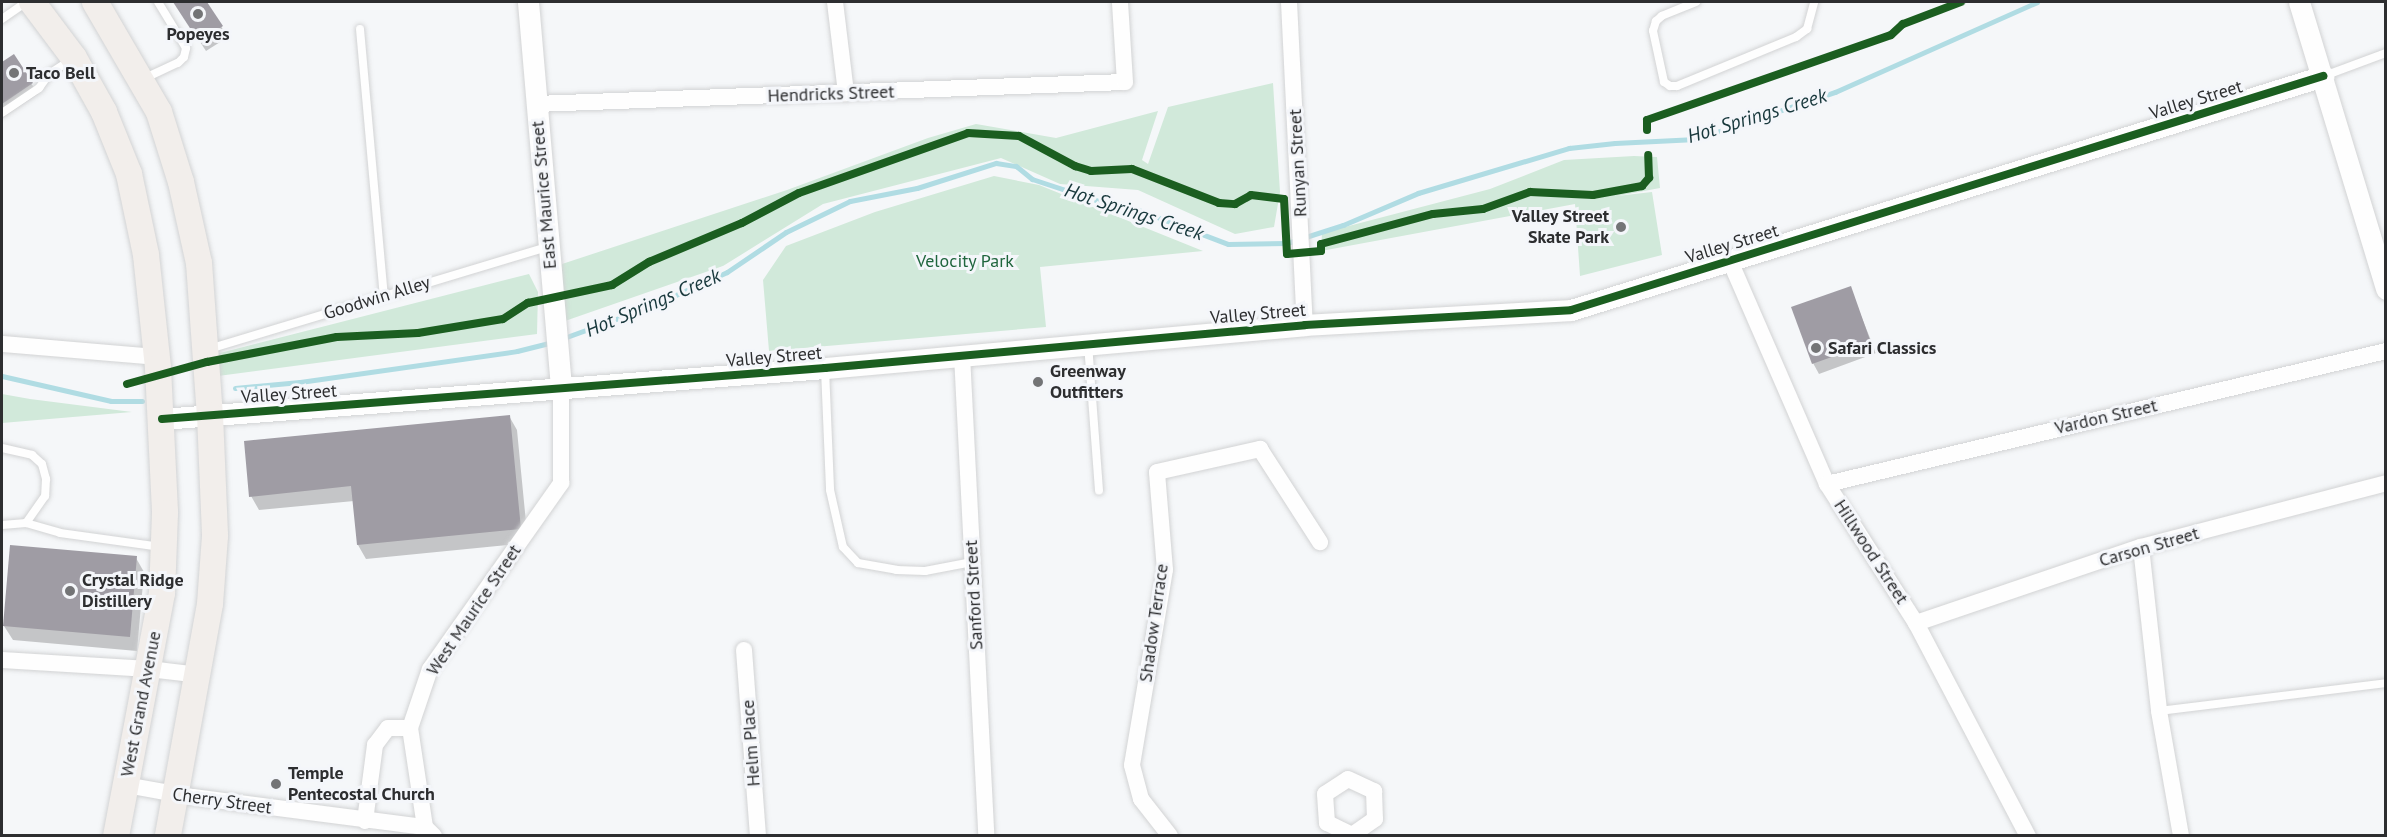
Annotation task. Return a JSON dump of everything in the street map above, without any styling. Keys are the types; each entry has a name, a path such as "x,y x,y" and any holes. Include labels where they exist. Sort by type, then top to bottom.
{"main road":[{"name":"West Grand Avenue","path":"32,2 74,58 104,112 129,174 146,255 162,419 166,547 162,593 149,669 116,836"},
{"path":"95,2 159,112 182,182 199,263 210,415 215,536 210,604 168,836"}],"street":[{"name":"East Maurice Street","path":"528,2 561,389"},
{"path":"835,2 846,93"},
{"name":"Hendricks Street","path":"536,104 1125,82 1120,2"},
{"name":"Runyan Street","path":"1289,2 1305,325"},
{"path":"2300,2 2379,244 2385,290"},
{"name":"Valley Street","path":"162,419 825,368 1305,325 1571,310 2323,76"},
{"name":"Hillwood Street","path":"1730,261 1827,484 1916,623 2028,836"},
{"path":"2,344 156,357"},
{"name":"Vardon Street","path":"1827,484 2385,351"},
{"name":"Sanford Street","path":"962,355 986,836"},
{"name":"West Maurice Street","path":"429,831 410,728 430,669 561,483 561,389"},
{"name":"Shadow Terrace","path":"1170,836 1141,800 1132,765 1165,570 1156,472 1260,449 1320,542"},
{"name":"Carson Street","path":"1916,623 2141,547 2385,483"},
{"path":"2141,547 2159,711 2181,836"},
{"name":"Helm Place","path":"744,650 758,836"},
{"path":"2,660 149,669 198,675"},
{"path":"373,826 375,745 388,728 410,728"},
{"name":"Cherry Street","path":"126,784 176,795 373,826 429,831"}],"lane":[{"path":"2,19 26,2"},
{"path":"142,80 178,63 184,57 186,48 158,2"},
{"path":"1696,2 1662,16 1656,21 1653,31 1664,82 1670,86 1677,86 1796,38 1807,29 1814,2"},
{"path":"360,29 384,296"},
{"path":"2323,76 2385,53"},
{"path":"2,113 39,88 49,74 74,58"},
{"name":"Goodwin Alley","path":"206,350 549,247"},
{"path":"1088,344 1099,491"},
{"path":"825,368 830,490 843,547 858,563 896,570 924,571 972,562"},
{"path":"2,448 22,450 42,464 46,479 45,496 26,523"},
{"path":"2,525 26,523 60,533 166,547"},
{"path":"2159,711 2385,682"}],"green space":[{"path":"1273,83 1280,192 1274,227 1235,234 1138,190 1060,184 1001,158 823,204 723,266 565,321 559,265 787,190 928,138 976,124 1056,138 1158,111 1142,160 1148,164 1168,107"},
{"path":"1657,157 1660,188 1617,196 1652,192 1662,255 1580,276 1575,204 1321,251 1322,233 1490,189 1564,160"},
{"name":"Velocity Park","path":"994,176 1039,185 1203,251 1040,267 1046,327 769,351 763,280 786,246 875,212"},
{"path":"529,274 538,292 537,334 218,376 216,354"},
{"path":"2,394 30,399 132,412 2,423"}],"building":[{"name":"Popeyes","path":"173,2 207,2 223,26 199,42"},
{"name":"Taco Bell","path":"14,54 33,83 2,104 2,62"},
{"path":"1851,286 1871,343 1812,364 1791,307"},
{"path":"510,415 521,529 357,545 351,486 249,497 244,441"},
{"name":"Crystal Ridge Distillery","path":"10,545 137,556 130,637 3,626"}],"waterway":[{"name":"Hot Springs Creek","path":"561,339 649,307 727,272 786,232 850,201 917,188 996,163 1016,166 1032,179 1105,203 1136,209 1228,244 1287,243 1343,225 1418,193 1569,148 1696,139 1835,92 2037,2"},
{"name":"Hot Springs Creek","path":"235,388 300,382 517,351 552,342"},
{"name":"Hot Springs Creek","path":"2,376 111,401 142,401"}],"cycle path":[{"path":"1647,130 1647,120 1891,35 1903,24 1961,2"},
{"path":"162,419 825,368 1305,325 1571,310 2323,76"},
{"path":"127,384 207,362 337,337 418,333 503,319 528,303 612,285 649,262 742,223 799,193 968,133 1019,136 1075,166 1091,171 1132,169 1219,203 1235,204 1251,195 1284,199 1287,254 1321,251 1321,244 1433,214 1483,209 1530,192 1593,195 1642,186 1649,178 1648,155"}],"place":[{"name":"Popeyes","path":"198,14"},
{"name":"Taco Bell","path":"14,73"},
{"name":"Valley Street Skate Park","path":"1621,227"},
{"name":"Safari Classics","path":"1816,348"},
{"name":"Greenway Outfitters","path":"1038,382"},
{"name":"Crystal Ridge Distillery","path":"70,591"},
{"name":"Temple Pentecostal Church","path":"276,784"}]}
